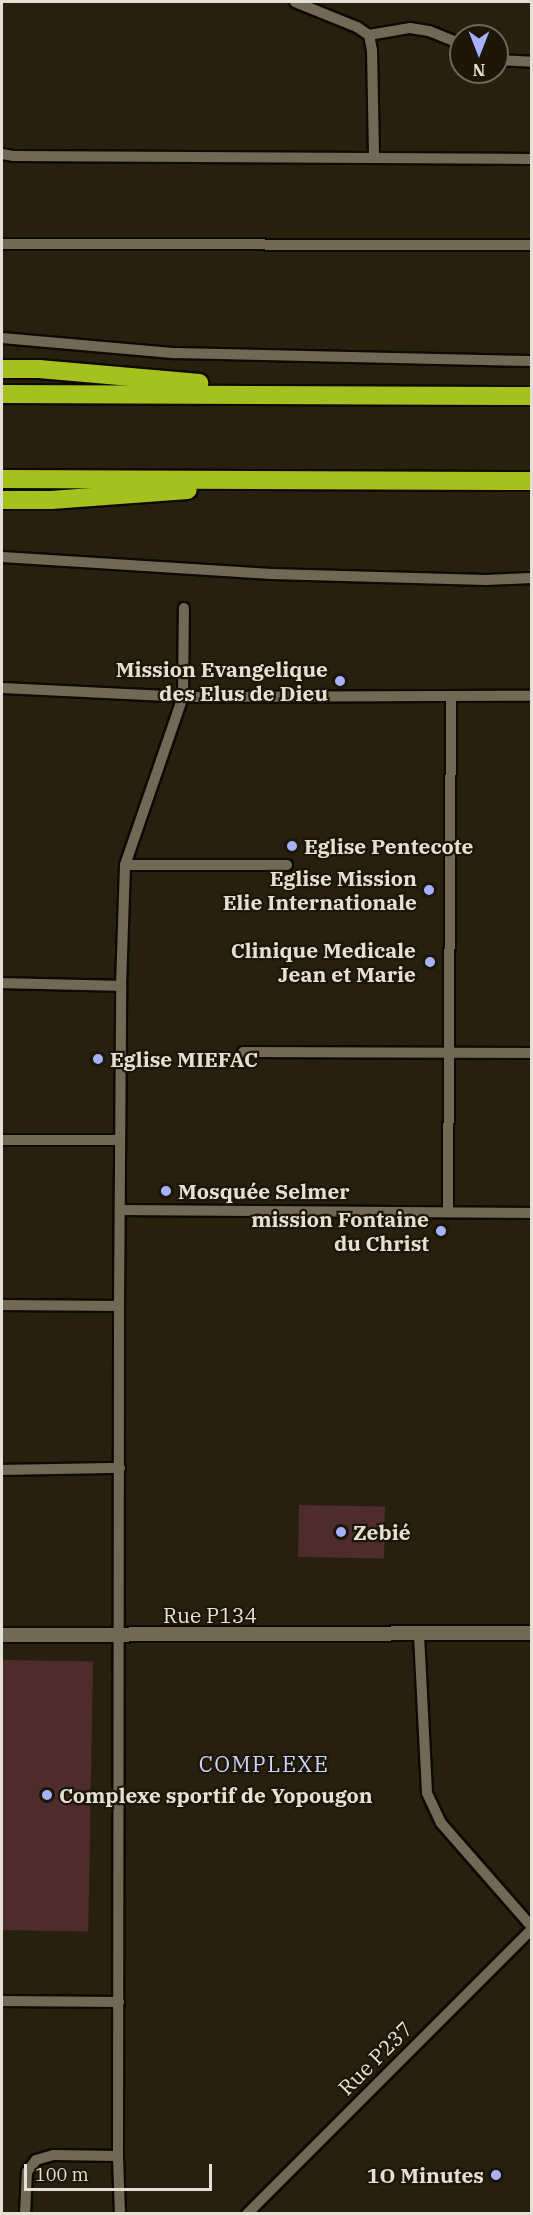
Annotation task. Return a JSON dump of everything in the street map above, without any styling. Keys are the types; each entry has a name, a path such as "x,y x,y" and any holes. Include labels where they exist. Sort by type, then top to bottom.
{"highway":[{"path":"2,369 39,369 342,393"},
{"path":"2,394 342,393 531,396"},
{"path":"2,479 531,481"},
{"path":"2,500 51,500 334,480"}],"street":[{"path":"295,2 357,27 369,35 410,28 429,31 449,39"},
{"path":"369,35 372,50 374,158"},
{"path":"509,61 531,62"},
{"path":"2,154 14,156 531,159"},
{"path":"2,244 531,245"},
{"path":"2,338 175,353 531,361"},
{"path":"2,557 271,574 486,580 531,578"},
{"path":"129,2214 120,2213 118,2156 119,1306 121,986 125,865 183,697 184,608"},
{"path":"2,688 183,697 531,696"},
{"path":"448,1212 451,1053 451,697"},
{"path":"125,865 287,865"},
{"path":"2,983 121,986"},
{"path":"243,1052 531,1053"},
{"path":"2,1140 120,1140"},
{"path":"121,1210 531,1213"},
{"path":"2,1305 119,1306"},
{"path":"2,1470 120,1468"},
{"name":"Rue P134","path":"2,1635 531,1633"},
{"path":"419,1635 426,1793 441,1823 531,1928"},
{"name":"Rue P237","path":"247,2214 531,1928"},
{"path":"2,2001 119,2002"},
{"path":"25,2214 27,2172 36,2160 53,2155 118,2156"}],"shaded area":[{"name":"Zebié","path":"299,1505 385,1507 384,1558 298,1557"},
{"name":"Complexe sportif de Yopougon","path":"2,1660 93,1662 88,1932 2,1930"}],"place":[{"name":"Mission Evangelique des Elus de Dieu","path":"340,681"},
{"name":"Eglise Pentecote","path":"292,846"},
{"name":"Eglise Mission Elie Internationale","path":"429,890"},
{"name":"Clinique Medicale Jean et Marie","path":"430,962"},
{"name":"Eglise MIEFAC","path":"98,1059"},
{"name":"Mosquée Selmer","path":"166,1191"},
{"name":"mission Fontaine du Christ","path":"441,1231"},
{"name":"Zebié","path":"341,1532"},
{"name":"Complexe sportif de Yopougon","path":"47,1795"},
{"name":"1O Minutes","path":"496,2175"}],"district":[{"name":"COMPLEXE","path":"264,1764"}]}
